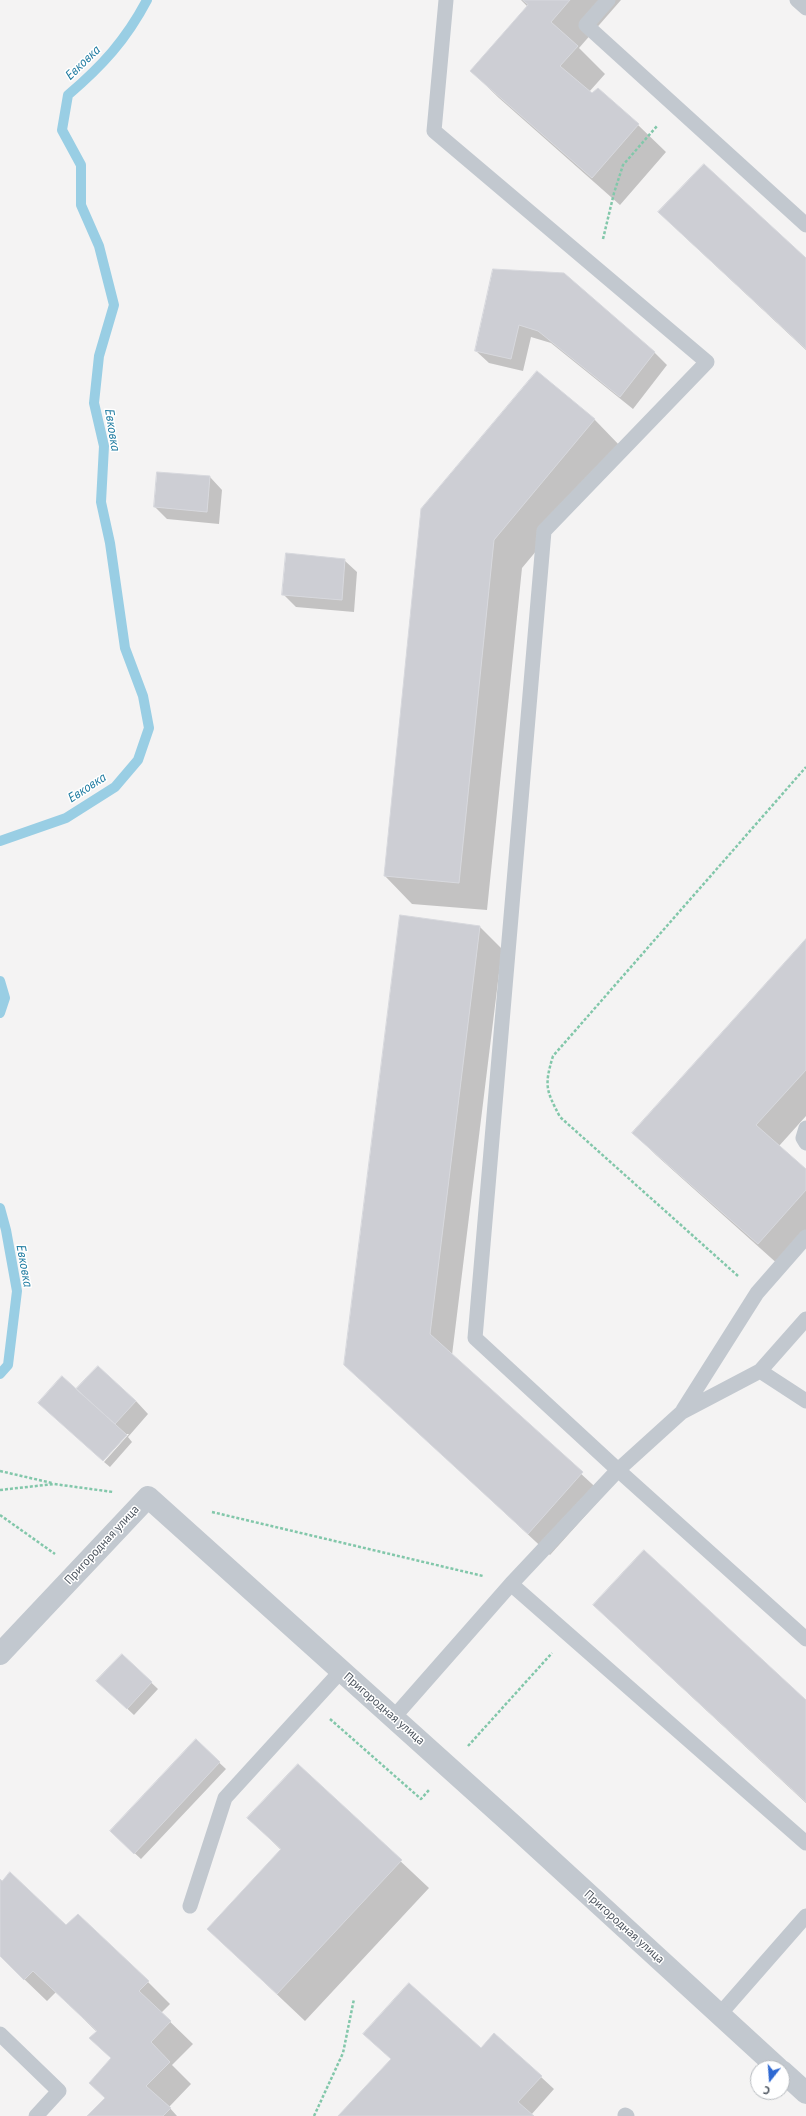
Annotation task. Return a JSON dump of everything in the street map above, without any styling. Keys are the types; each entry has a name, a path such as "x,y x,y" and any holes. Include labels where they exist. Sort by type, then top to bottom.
{"street":[{"name":"Пригородная улица","path":"0,1654 148,1497 394,1717 769,2060"},
{"path":"790,2078 806,2093"}],"lane":[{"path":"446,0 434,131 708,362 544,531 476,1338 618,1470 806,1639"},
{"path":"608,0 586,26 806,225"},
{"path":"797,0 806,8"},
{"path":"806,1128 803,1138 806,1144"},
{"path":"682,1412 757,1293 806,1238"},
{"path":"394,1717 511,1584 618,1470 682,1412 760,1372 806,1319"},
{"path":"760,1372 806,1401"},
{"path":"511,1584 806,1842"},
{"path":"190,1906 225,1798 341,1671"},
{"path":"720,2014 806,1916"},
{"path":"0,2034 59,2091 36,2116"}],"path":[{"path":"597,268 614,193 623,165 674,106"},
{"path":"757,1293 560,1117 549,1096 546,1078 553,1056 806,767"},
{"path":"0,1471 54,1484 148,1497"},
{"path":"0,1490 54,1484"},
{"path":"209,1512 511,1584"},
{"path":"0,1515 78,1570"},
{"path":"314,2116 343,2053 354,1999"}],"building":[{"path":"523,0 570,0 551,22 578,46 560,66 592,93 598,88 639,124 592,178 470,71 528,5"},
{"path":"704,164 806,258 806,349 658,212"},
{"path":"493,269 564,273 655,352 620,397 538,331 519,325 511,359 475,351"},
{"path":"537,371 595,419 494,540 459,883 384,876 421,509"},
{"path":"157,472 210,476 207,512 154,507"},
{"path":"286,553 345,559 342,600 282,595"},
{"path":"400,915 480,926 430,1334 583,1472 528,1534 344,1365"},
{"path":"806,939 806,1070 756,1125 806,1169 806,1190 758,1244 632,1133"},
{"path":"98,1366 136,1401 115,1424 76,1389"},
{"path":"62,1376 127,1435 103,1461 38,1403"},
{"path":"644,1550 806,1700 806,1802 593,1605"},
{"path":"122,1654 152,1682 127,1709 96,1681"},
{"path":"196,1739 220,1762 134,1854 110,1831"},
{"path":"298,1764 402,1860 277,1994 207,1929 281,1849 247,1818"},
{"path":"10,1872 66,1925 78,1914 149,1981 139,1991 171,2021 151,2042 170,2062 146,2086 171,2108 163,2116 87,2116 105,2098 89,2083 111,2058 89,2038 97,2031 33,1971 24,1980 0,1956 0,1879 2,1881"},
{"path":"409,1983 481,2048 494,2033 542,2076 518,2102 534,2116 338,2116 391,2059 363,2034"}],"waterway":[{"name":"Евковка","path":"0,841 66,818 115,787 138,760 149,728 143,696 125,648 110,543 101,502 104,446 94,403 99,356 114,305 99,246 81,205 81,165 62,130 68,95 92,74 122,40 131,28 147,0"},
{"name":"Евковка","path":"0,981 5,998 0,1013"},
{"name":"Евковка","path":"0,1208 6,1230 17,1291 8,1365 0,1374"}]}
